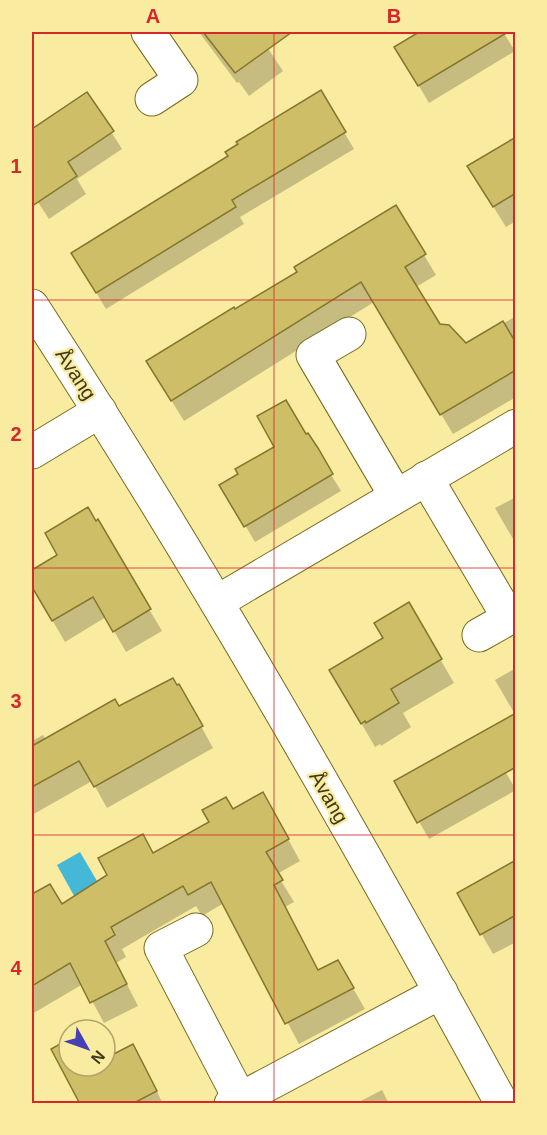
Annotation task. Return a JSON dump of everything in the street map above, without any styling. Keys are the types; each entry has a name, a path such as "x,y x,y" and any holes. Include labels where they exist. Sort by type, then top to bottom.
{"street":[{"path":"148,32 181,80 152,99"},
{"name":"Åvang","path":"32,306 100,411 217,602 441,992 502,1104"},
{"path":"349,334 313,355 396,496"},
{"name":"Åvang","path":"32,452 100,411"},
{"path":"217,602 516,426"},
{"path":"426,478 509,618 479,635"},
{"path":"196,930 161,948 236,1101 280,1092 441,992"}],"water":[{"path":"80,852 107,898 83,912 57,865"}],"building":[{"path":"203,32 292,32 235,73"},
{"path":"419,32 508,32 418,86 394,47"},
{"path":"321,90 346,132 232,200 236,207 96,293 71,253 228,156 225,152 238,144 236,142"},
{"path":"87,92 114,131 68,162 77,176 32,206 32,129"},
{"path":"516,137 516,193 493,207 467,166"},
{"path":"396,205 426,254 405,267 440,324 449,325 466,343 503,321 516,343 516,370 440,415 361,282 171,401 146,361 234,307 235,309 297,272 294,267"},
{"path":"286,400 333,474 244,527 219,485 238,474 235,469 274,447 257,416"},
{"path":"88,507 96,521 98,519 151,609 113,632 93,597 52,621 32,587 32,570 57,555 45,533"},
{"path":"409,602 442,659 391,689 399,703 361,724 329,670 383,638 374,623"},
{"path":"173,678 177,685 179,684 203,726 94,787 79,761 32,787 32,746 115,699 119,706"},
{"path":"516,713 516,767 417,823 394,781"},
{"path":"263,792 289,839 266,852 283,880 274,885 318,970 338,960 354,988 285,1024 211,882 188,895 183,886 111,927 115,935 105,941 127,984 90,1003 70,963 32,986 32,894 50,884 62,904 107,875 98,858 143,834 153,853 209,822 202,810 226,797 233,809"},
{"path":"516,860 516,915 480,935 457,893"},
{"path":"133,1044 157,1091 132,1104 80,1104 66,1078 117,1078 117,1052"},
{"path":"57,1046 57,1060 51,1049"}]}
